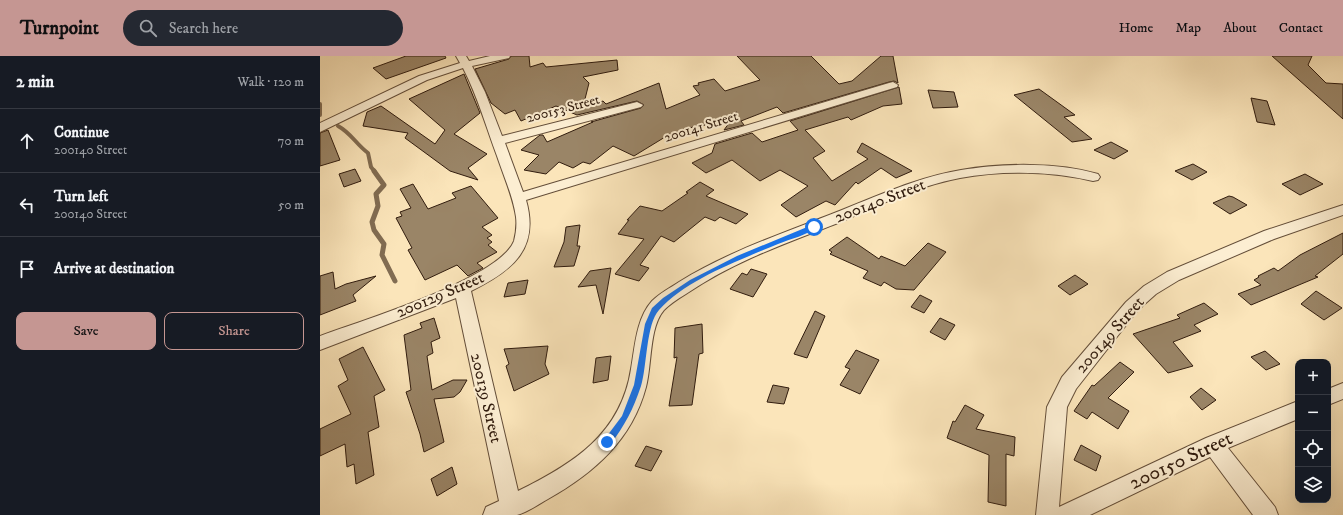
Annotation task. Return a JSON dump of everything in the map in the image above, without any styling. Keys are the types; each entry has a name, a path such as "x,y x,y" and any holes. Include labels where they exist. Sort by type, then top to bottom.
{"street":[{"path":"320,128 423,78 464,60 505,56"},
{"name":"200129 Street","path":"320,342 462,290 490,274 505,262 514,252 522,237 524,226 518,198 473,75 464,60"},
{"name":"200141 Street","path":"518,198 893,85"},
{"name":"200153 Street","path":"498,141 637,105"},
{"name":"200140 Street","path":"494,515 556,483 577,468 607,442 625,418 637,385 648,324 655,310 665,300 692,281 739,258 800,232 882,199 944,178 974,172 1057,169 1073,171 1093,177"},
{"name":"200149 Street","path":"1047,515 1057,407 1068,383 1132,306 1150,290 1174,276 1269,235 1343,210"},
{"name":"200139 Street","path":"462,290 511,506"},
{"path":"1331,396 1343,391"},
{"name":"200150 Street","path":"1066,515 1213,445 1295,411"},
{"path":"1213,445 1266,515"}],"building":[{"path":"406,56 445,56 446,58 386,79 373,68"},
{"path":"511,56 529,56 530,67 543,63 546,67 617,60 618,70 583,77 589,83 583,107 603,101 606,104 659,83 666,109 700,95 693,86 699,85 698,83 714,79 725,91 760,80 737,56 811,56 839,84 852,81 881,56 893,56 898,83 894,81 889,82 783,113 777,107 741,121 744,125 724,130 737,112 700,127 698,125 672,135 670,134 634,156 613,146 590,164 583,162 573,168 559,162 546,174 524,170 539,155 521,150 540,135 543,135 547,142 593,122 591,122 641,108 644,105 637,101 577,115 556,106 521,121 515,110 505,114 491,103 475,69 509,59"},
{"path":"1272,56 1312,56 1308,65 1326,83 1343,84 1343,119"},
{"path":"464,74 480,113 454,134 487,154 468,168 478,180 450,171 405,138 408,133 363,126 367,112 381,106 435,144 445,130 409,99"},
{"path":"899,87 902,104 883,106 851,120 848,117 805,130 825,151 813,158 832,181 868,159 857,152 862,143 912,171 896,178 881,168 858,184 856,182 835,205 826,201 796,217 781,205 808,186 780,170 760,181 732,160 706,173 692,163 712,153 715,144 752,133 762,142 798,130 790,121"},
{"path":"1039,89 1075,115 1064,117 1092,139 1072,142 1014,95"},
{"path":"928,90 954,92 958,107 933,108"},
{"path":"1251,98 1267,101 1275,125 1257,122"},
{"path":"328,130 340,160 320,166 320,133"},
{"path":"1111,142 1128,151 1114,159 1094,150"},
{"path":"1193,164 1207,172 1192,180 1175,171"},
{"path":"355,169 361,181 344,187 339,174"},
{"path":"1305,174 1323,184 1300,195 1282,184"},
{"path":"700,182 714,190 706,196 748,214 736,224 720,217 715,221 705,217 674,242 661,236 640,265 649,268 639,281 615,274 644,239 618,234 629,220 627,220 640,206 662,211 688,193 686,192"},
{"path":"413,184 428,209 456,198 452,193 471,186 498,218 482,227 492,235 487,238 492,242 488,245 497,252 477,263 483,268 468,276 457,265 425,280 408,250 412,248 396,218 402,216 400,212 411,208 400,189"},
{"path":"1229,196 1247,205 1230,214 1213,203"},
{"path":"580,225 577,246 580,246 574,266 554,267 564,242 566,227"},
{"path":"1343,233 1343,254 1315,276 1318,277 1251,305 1238,294 1261,285 1254,280 1259,277 1258,276 1274,268 1278,271 1300,255"},
{"path":"847,237 879,259 881,256 905,266 928,243 946,252 914,290 896,289 884,282 881,286 863,278 868,271 830,254 832,252 829,250"},
{"path":"611,268 603,314 596,285 578,287 590,271"},
{"path":"751,269 767,274 753,297 730,289 742,273 747,275"},
{"path":"333,272 335,289 346,284 376,276 353,295 356,301 320,315 320,276"},
{"path":"1075,275 1088,284 1070,295 1058,286"},
{"path":"528,280 525,294 504,297 508,283"},
{"path":"1316,291 1342,308 1324,320 1301,304"},
{"path":"920,295 932,301 924,313 911,307"},
{"path":"1204,303 1218,314 1194,325 1201,331 1173,342 1193,366 1168,373 1133,334 1180,318 1177,315"},
{"path":"815,311 825,316 807,358 794,354"},
{"path":"434,318 440,338 431,342 433,353 427,356 432,390 453,380 467,380 460,392 454,397 434,399 444,442 424,452 420,434 406,392 411,390 404,335 422,328 420,323"},
{"path":"940,318 955,325 945,340 930,332"},
{"path":"702,324 703,353 699,354 692,405 669,406 677,357 674,358 675,328"},
{"path":"548,346 545,364 549,374 514,391 506,366 509,364 504,349"},
{"path":"363,347 385,390 374,396 379,427 368,432 374,475 356,484 354,464 347,467 345,444 320,456 320,429 351,414 338,386 348,380 339,359"},
{"path":"856,350 879,360 860,394 840,385 850,369 845,367"},
{"path":"1265,351 1280,364 1266,370 1251,357"},
{"path":"611,356 608,380 593,383 596,358"},
{"path":"1120,362 1134,372 1108,398 1129,411 1118,429 1092,412 1087,419 1074,411 1092,385 1094,386"},
{"path":"773,385 789,388 784,404 767,402"},
{"path":"1201,388 1216,400 1202,410 1190,397"},
{"path":"965,405 984,415 976,429 1015,437 1014,456 1006,454 1006,506 988,502 989,455 947,438 953,421 955,422"},
{"path":"1081,445 1101,456 1096,471 1074,460"},
{"path":"646,446 662,451 651,471 635,466"},
{"path":"452,467 457,484 437,496 431,479"}],"waterway":[{"path":"320,104 320,115"},
{"path":"338,126 368,153 371,167 375,172"},
{"path":"374,171 384,185 376,194 378,206 372,222 374,230 384,244 382,255 395,281"}],"route":[{"path":"607,442 625,418 637,385 648,324 655,310 665,300 692,281 739,258 814,227"}]}
